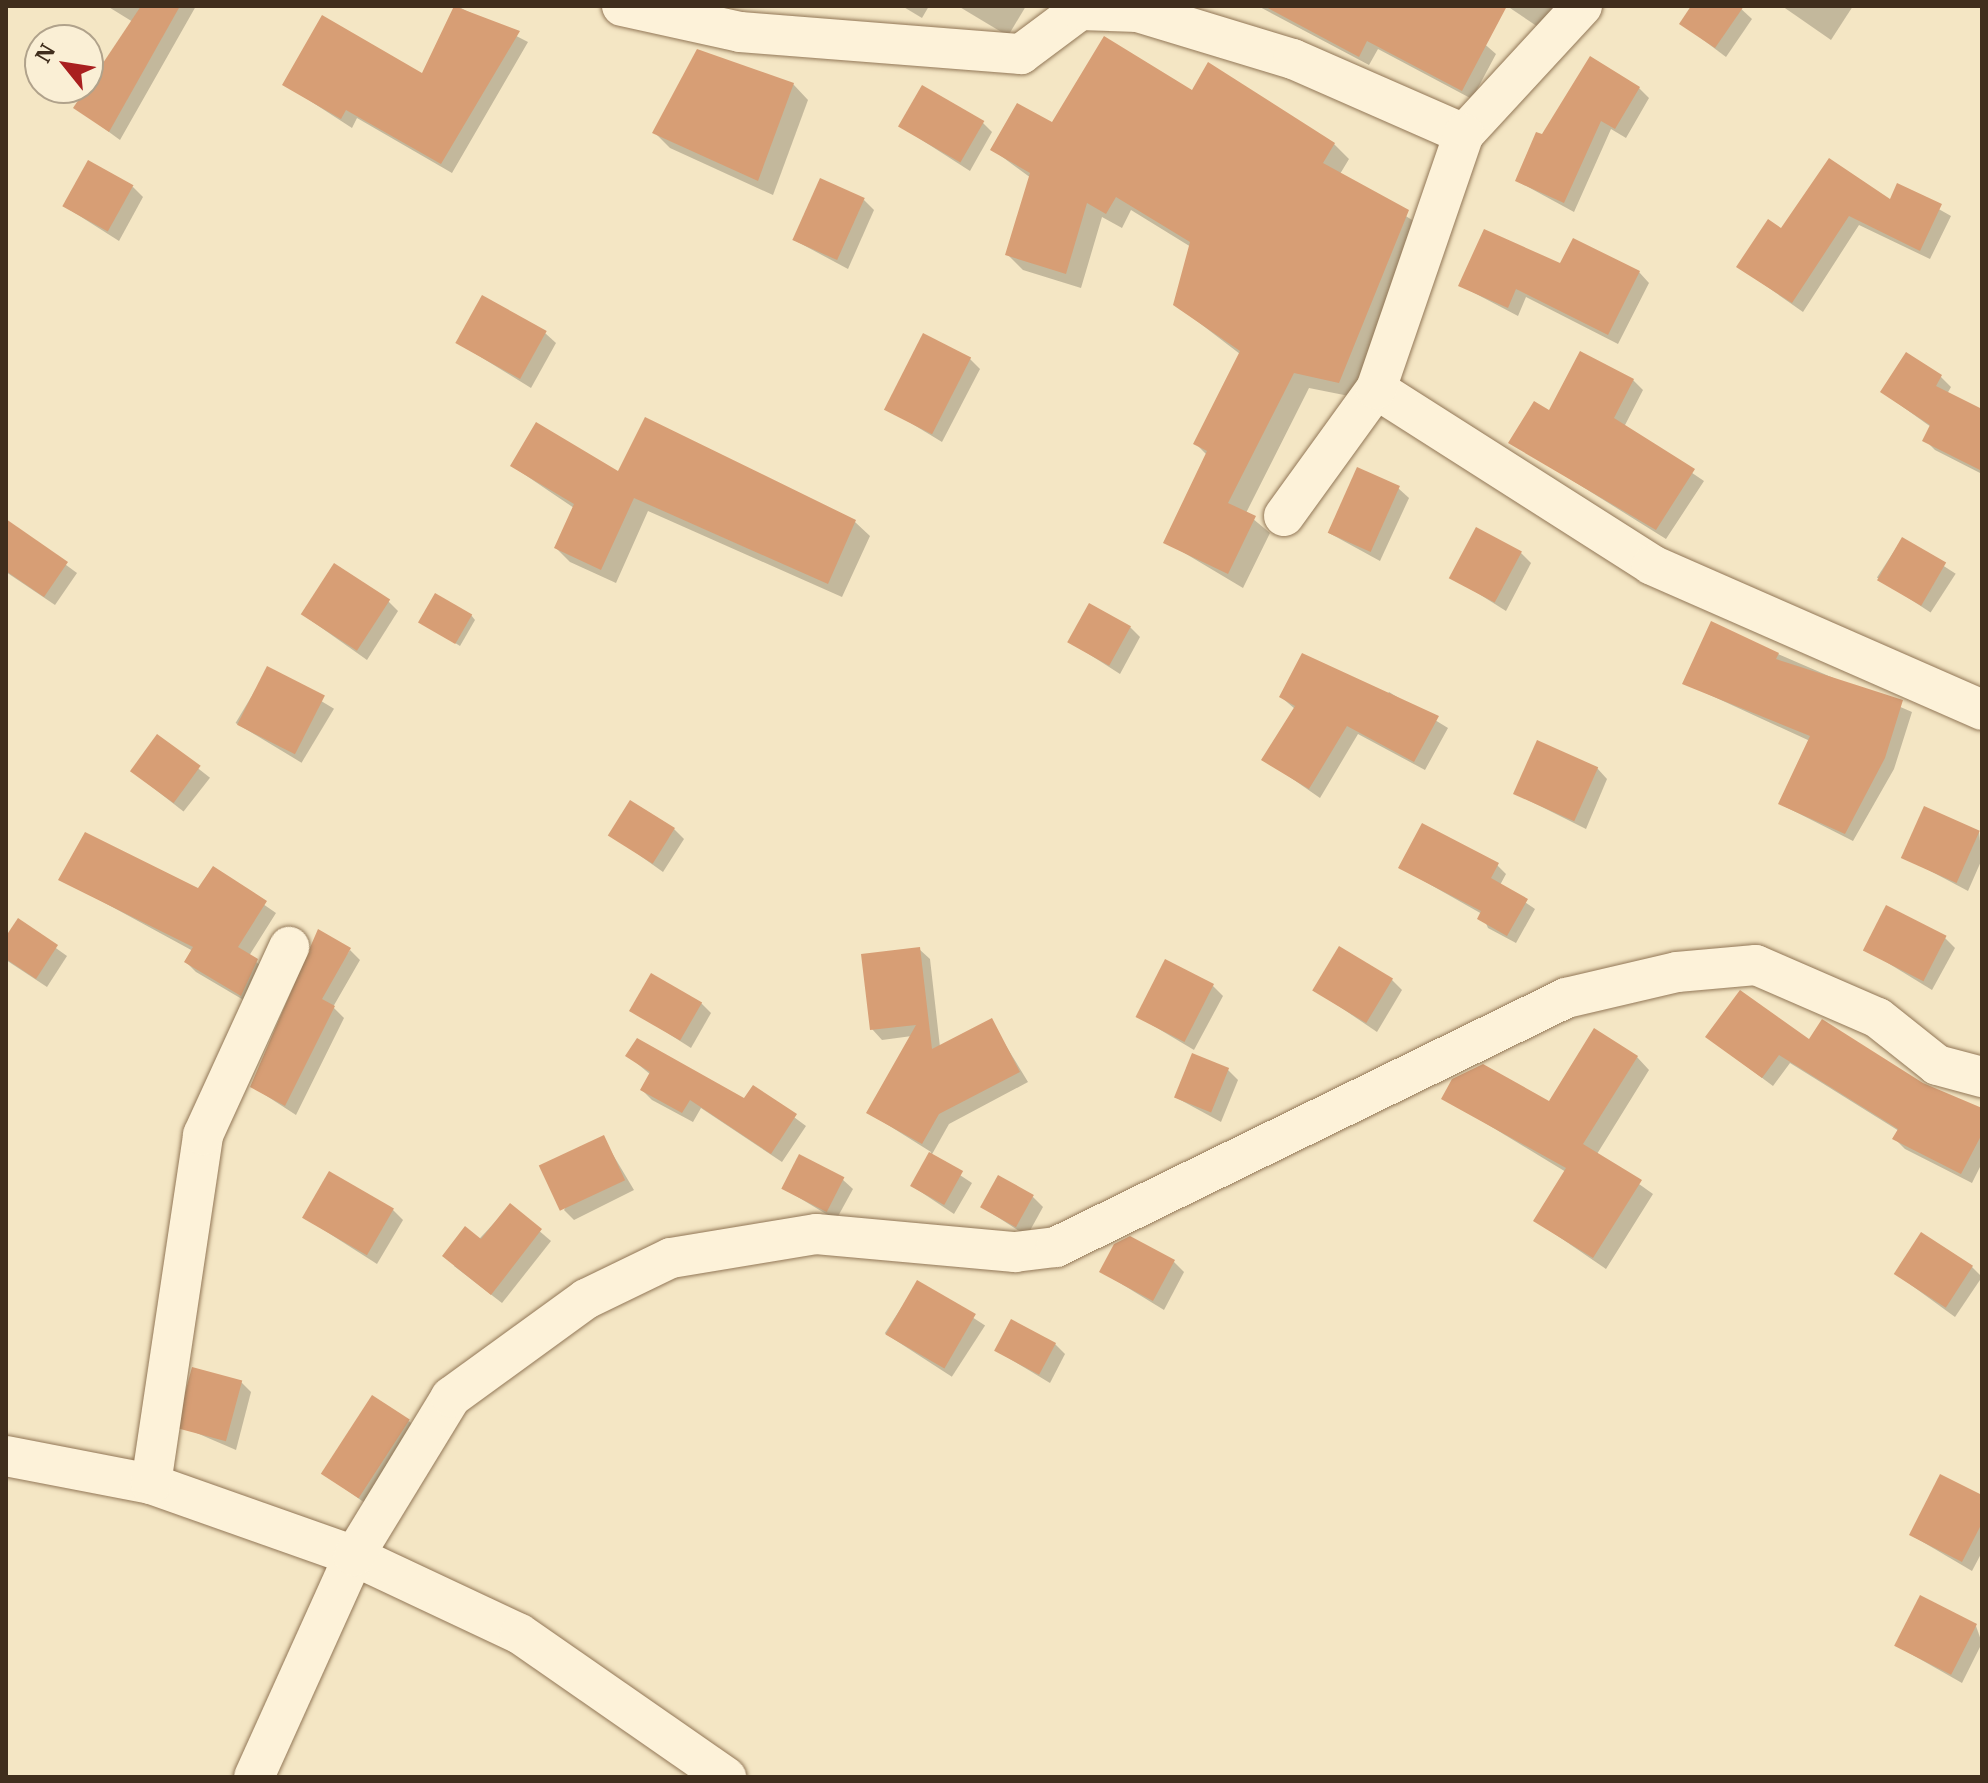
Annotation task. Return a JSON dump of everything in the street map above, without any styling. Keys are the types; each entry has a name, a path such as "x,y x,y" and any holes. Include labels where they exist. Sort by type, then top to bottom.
{"street":[{"path":"622,6 740,32 1021,54 1080,10 1138,12 1293,59 1464,134"},
{"path":"1284,516 1376,389 1464,134 1582,6"},
{"path":"1376,389 1652,565 1982,710"},
{"path":"151,1484 203,1135 289,947"},
{"path":"254,1777 354,1556 451,1397 586,1299 671,1258 816,1234 1015,1252 1056,1247 1566,998 1677,972 1756,965 1878,1018 1937,1065 1982,1077"},
{"path":"6,1456 151,1484 354,1556 520,1634 726,1777"}],"building":[{"path":"141,6 180,6 109,132 73,108 76,104 104,104 104,62"},
{"path":"454,6 520,31 441,164 346,110 341,119 282,85 322,15 422,73"},
{"path":"1264,6 1507,6 1462,91 1367,41 1359,57"},
{"path":"1691,6 1744,6 1715,48 1679,24"},
{"path":"1104,36 1192,90 1208,62 1335,143 1323,163 1409,210 1339,383 1294,373 1228,503 1256,516 1228,574 1163,543 1207,451 1193,444 1240,351 1173,305 1190,242 1116,197 1106,214 1087,203 1066,274 1005,255 1030,173 990,150 1017,103 1052,122"},
{"path":"697,49 794,83 758,181 652,133"},
{"path":"1590,56 1640,87 1615,129 1601,121 1564,203 1515,181 1536,132 1542,134"},
{"path":"922,85 984,121 960,163 898,127"},
{"path":"1829,158 1890,199 1897,183 1942,204 1920,251 1849,216 1792,303 1736,267 1768,219 1781,228"},
{"path":"88,160 133,185 108,232 62,206"},
{"path":"820,178 865,198 837,260 792,240"},
{"path":"1484,229 1560,263 1573,238 1640,271 1608,335 1516,289 1508,308 1458,286"},
{"path":"482,295 547,331 520,379 455,343"},
{"path":"923,333 971,358 932,434 884,410"},
{"path":"1580,351 1634,379 1614,418 1695,469 1656,530 1508,443 1534,401 1549,410"},
{"path":"1906,352 1942,375 1936,386 1982,409 1982,471 1922,441 1930,425 1880,392"},
{"path":"645,417 856,520 828,584 634,498 601,570 554,548 574,504 510,466 536,422 618,471"},
{"path":"1357,467 1400,486 1371,552 1328,533"},
{"path":"6,519 68,562 44,597 6,571"},
{"path":"1476,527 1522,551 1495,603 1449,578"},
{"path":"1902,537 1946,562 1921,606 1877,580"},
{"path":"334,563 390,599 357,651 301,614"},
{"path":"435,593 472,614 455,644 418,622"},
{"path":"1089,603 1131,626 1109,666 1067,642"},
{"path":"1711,621 1779,653 1776,659 1903,700 1885,758 1845,834 1778,804 1810,736 1682,684"},
{"path":"1302,653 1439,716 1414,762 1347,726 1309,789 1261,760 1295,706 1279,697"},
{"path":"267,666 325,696 295,754 237,725"},
{"path":"157,734 201,766 174,803 130,771"},
{"path":"1537,740 1598,767 1574,821 1513,794"},
{"path":"630,800 675,828 653,864 608,836"},
{"path":"1924,806 1980,831 1957,883 1901,858"},
{"path":"1422,823 1499,863 1491,878 1528,899 1507,936 1477,919 1481,911 1398,868"},
{"path":"85,832 198,888 213,866 267,901 238,947 258,959 241,996 184,962 193,947 58,880"},
{"path":"1886,905 1947,936 1923,981 1863,950"},
{"path":"18,918 58,945 36,979 6,959 6,936"},
{"path":"318,929 351,948 322,999 335,1006 285,1106 250,1087"},
{"path":"1339,946 1393,978 1366,1023 1312,991"},
{"path":"920,947 932,1049 992,1018 1020,1072 939,1114 922,1144 866,1113 916,1025 870,1030 861,954"},
{"path":"1165,959 1214,984 1184,1042 1135,1017"},
{"path":"651,973 702,1002 680,1041 629,1011"},
{"path":"1740,990 1809,1039 1822,1019 1923,1083 1982,1108 1982,1134 1961,1174 1892,1139 1898,1129 1779,1055 1762,1078 1705,1037"},
{"path":"1594,1028 1638,1056 1583,1144 1642,1180 1593,1258 1533,1221 1566,1168 1441,1099 1452,1079 1483,1064 1549,1101"},
{"path":"637,1038 744,1098 753,1085 797,1114 771,1154 690,1100 682,1113 640,1090 650,1072 625,1056"},
{"path":"1192,1053 1229,1068 1211,1112 1174,1098"},
{"path":"604,1135 625,1180 560,1211 539,1165"},
{"path":"929,1152 963,1171 944,1205 910,1186"},
{"path":"799,1154 844,1177 827,1212 781,1189"},
{"path":"329,1171 394,1208 367,1255 302,1218"},
{"path":"998,1175 1034,1195 1016,1227 980,1207"},
{"path":"510,1203 542,1229 491,1295 442,1256 465,1226 481,1239"},
{"path":"1921,1232 1973,1266 1946,1308 1894,1274"},
{"path":"1130,1236 1175,1260 1153,1301 1099,1272 1114,1244"},
{"path":"917,1280 976,1314 944,1369 886,1335"},
{"path":"1011,1319 1056,1343 1039,1375 994,1351"},
{"path":"192,1367 242,1380 226,1441 176,1428"},
{"path":"372,1395 410,1420 359,1498 321,1474"},
{"path":"1940,1474 1982,1495 1982,1523 1962,1562 1909,1535"},
{"path":"1920,1595 1977,1624 1951,1675 1894,1646"}]}
